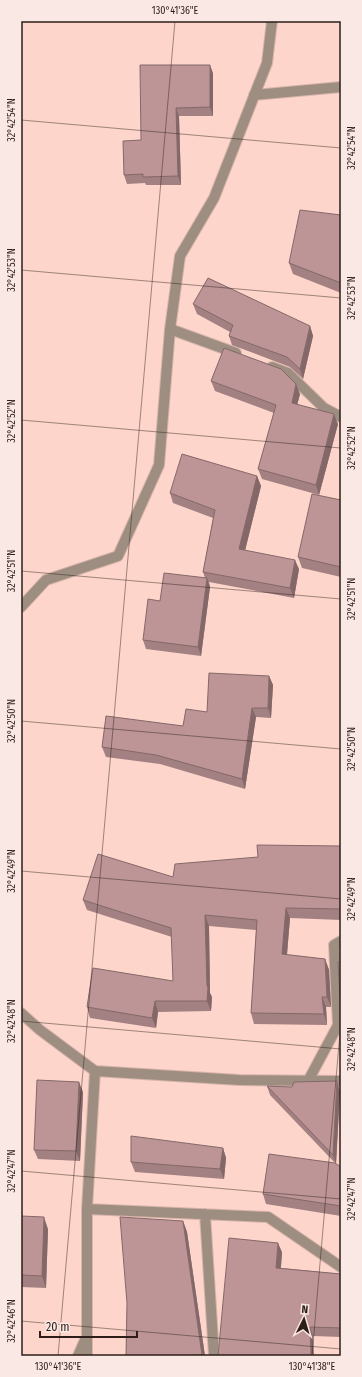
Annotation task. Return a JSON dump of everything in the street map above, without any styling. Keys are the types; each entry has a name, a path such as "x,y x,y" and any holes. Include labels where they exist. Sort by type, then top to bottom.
{"street":[{"path":"21,607 46,580 118,556 159,465 170,329 180,256 214,198 267,63 272,21"},
{"path":"254,95 341,87"},
{"path":"170,329 244,356"},
{"path":"266,364 288,373 324,408 341,417"},
{"path":"308,1081 338,1025 334,945 341,941"},
{"path":"21,1013 40,1030 95,1071 239,1080 341,1081"},
{"path":"87,1356 88,1209 95,1071"},
{"path":"88,1209 268,1217 341,1266"},
{"path":"205,1214 214,1356"},
{"path":"78,1356 87,1335"}],"building":[{"path":"140,65 210,65 210,107 176,108 178,176 143,177 143,174 124,175 123,141 141,140"},
{"path":"300,210 341,215 341,283 289,263"},
{"path":"208,278 310,326 300,369 287,357 229,336 233,325 193,304"},
{"path":"224,348 281,369 296,384 292,403 334,414 316,485 258,469 276,405 211,381"},
{"path":"182,454 257,476 239,549 295,560 290,588 203,572 215,510 170,493"},
{"path":"312,494 341,500 341,567 298,557"},
{"path":"164,573 207,578 198,647 143,640 148,599 160,601"},
{"path":"209,673 269,676 268,708 252,708 242,779 156,755 102,747 106,716 183,726 186,709 207,712"},
{"path":"257,845 341,846 341,909 286,908 282,954 325,959 327,997 322,997 324,1014 251,1013 257,920 205,915 208,987 207,1001 155,1001 152,1018 87,1007 93,968 173,981 171,928 83,900 98,854 173,877 175,864 258,857"},
{"path":"338,962 341,962 341,997 340,997"},
{"path":"37,1080 79,1082 76,1151 34,1150"},
{"path":"337,1081 333,1155 267,1086 292,1087 294,1082"},
{"path":"131,1136 223,1148 220,1169 131,1162"},
{"path":"269,1154 335,1163 341,1167 341,1206 263,1194"},
{"path":"21,1216 44,1217 42,1276 21,1275"},
{"path":"120,1217 183,1221 202,1355 126,1356 127,1303"},
{"path":"229,1238 278,1243 276,1268 341,1274 341,1328 310,1327 311,1356 218,1356"}]}
